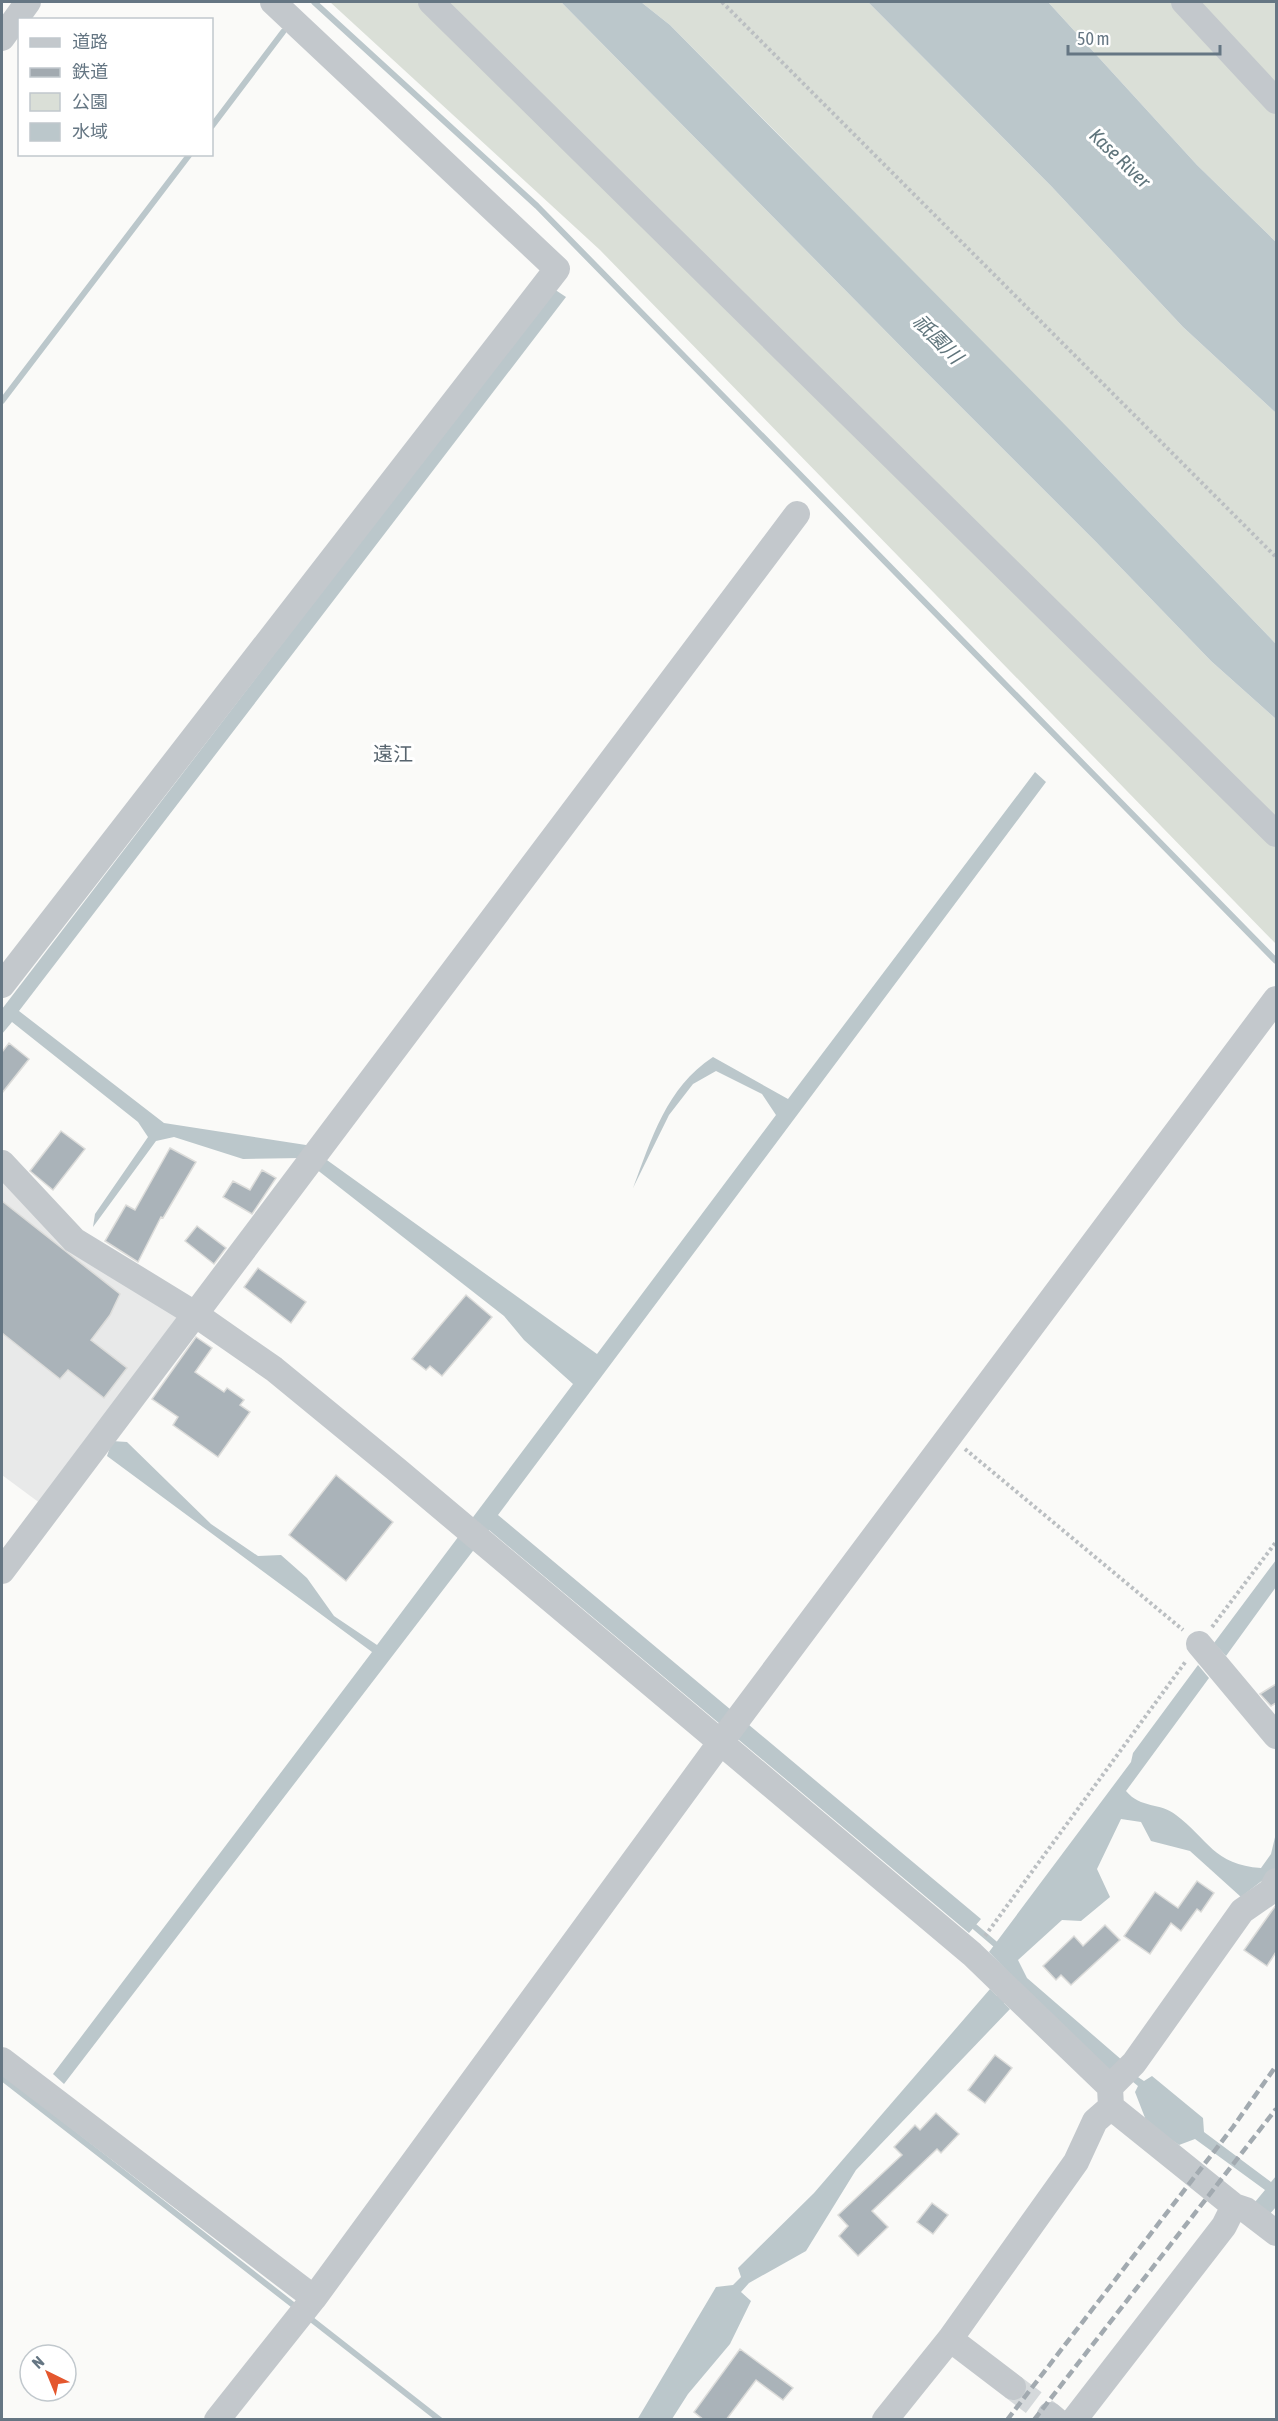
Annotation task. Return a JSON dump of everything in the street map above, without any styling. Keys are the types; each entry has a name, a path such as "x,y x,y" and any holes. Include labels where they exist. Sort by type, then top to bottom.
{"street":[{"path":"2,38 28,2"},
{"path":"2,985 556,269 273,2"},
{"path":"431,2 1276,834"},
{"path":"1184,2 1276,101"},
{"path":"3,1567 797,514"},
{"path":"217,2420 314,2298 723,1739 1276,999"},
{"path":"2,1163 74,1240 195,1314 274,1369 484,1545 723,1739 1119,2084 1234,2206 1246,2210 1276,2233"},
{"path":"1208,1654 1276,1736"},
{"path":"885,2420 950,2339 1076,2162 1095,2121 1119,2084 1242,1911 1271,1891 1276,1881"},
{"path":"2,2060 314,2298"},
{"path":"1060,2418 1224,2226 1234,2206"},
{"path":"950,2339 1014,2387"}],"path":[{"path":"722,2 1276,557"},
{"path":"950,1437 1208,1654"},
{"path":"990,1929 1208,1654 1276,1542"}],"shaded area":[{"path":"2,1172 194,1326 52,1512 2,1475"}],"green space":[{"path":"330,2 561,2 1211,661 1276,719 1276,944 600,250"},
{"path":"641,2 868,2 1052,187 1183,327 1276,413 1276,644 1075,435 783,139 670,25"},
{"path":"1048,2 1276,2 1276,242 1197,165"}],"water":[{"name":"祇園川","path":"561,2 641,2 670,25 1075,435 1276,644 1276,719 1211,661"},
{"name":"Kase River","path":"868,2 1048,2 1197,165 1276,242 1276,413 1183,327 1052,187"},
{"path":"554,289 566,297 19,1011 164,1123 306,1145 597,1354 776,1115 762,1094 716,1071 693,1084 669,1115 633,1188 662,1115 683,1084 713,1057 788,1099 1035,772 1046,782 498,1515 981,1919 969,1933 489,1530 64,2084 53,2074 372,1652 107,1456 112,1441 127,1442 211,1524 258,1556 281,1555 307,1578 334,1616 377,1645 573,1384 524,1340 504,1316 302,1158 243,1159 174,1137 156,1141 93,1227 95,1214 148,1137 138,1122 12,1022 2,1034 2,1009"},
{"path":"1276,1560 1276,1587 1226,1656 1214,1643"},
{"path":"1198,1665 1209,1678 1126,1791 1138,1801 1170,1811 1222,1856 1245,1866 1261,1868 1271,1854 1276,1833 1276,1870 1241,1897 1190,1851 1151,1841 1141,1822 1121,1819 1097,1869 1110,1897 1081,1921 1062,1920 1018,1960 1027,1978 1123,2061 1121,2066 1144,2081 1152,2076 1203,2118 1204,2132 1271,2182 1276,2176 1276,2207 1269,2215 1255,2202 1265,2190 1195,2139 1179,2145 1147,2123 1135,2092 1138,2086 1117,2069 1114,2074 1020,1988 1004,2003 1010,2009 856,2170 806,2251 749,2283 741,2292 751,2301 730,2344 688,2394 672,2419 637,2420 716,2287 733,2285 741,2277 738,2268 814,2193 990,1989 997,1996 1013,1977 989,1952 1131,1762 1133,1753"}],"building":[{"path":"9,1043 29,1059 2,1093 2,1052"},
{"path":"61,1131 85,1149 53,1190 30,1171"},
{"path":"170,1148 196,1162 163,1218 161,1217 138,1262 105,1241 126,1205 135,1210"},
{"path":"262,1170 276,1178 252,1214 223,1197 233,1181 250,1190"},
{"path":"2,1201 120,1294 110,1315 91,1340 127,1368 104,1398 68,1370 60,1379 2,1333"},
{"path":"197,1226 226,1248 214,1264 185,1241"},
{"path":"258,1268 306,1302 291,1323 244,1287"},
{"path":"466,1295 492,1317 442,1376 430,1366 426,1370 412,1359"},
{"path":"196,1337 212,1348 195,1372 224,1392 227,1388 244,1400 240,1405 250,1412 218,1457 173,1425 178,1417 152,1399"},
{"path":"336,1475 393,1522 346,1581 289,1535"},
{"path":"1276,1684 1276,1703 1271,1706 1260,1694"},
{"path":"1197,1881 1214,1893 1201,1912 1197,1909 1181,1931 1171,1923 1150,1954 1124,1936 1155,1892 1178,1908"},
{"path":"1276,1905 1276,1952 1267,1966 1244,1950"},
{"path":"1105,1925 1120,1940 1071,1985 1061,1975 1056,1980 1043,1966 1074,1936 1083,1946"},
{"path":"995,2055 1012,2068 985,2103 968,2090"},
{"path":"936,2113 959,2134 941,2153 937,2149 872,2211 888,2227 858,2256 839,2236 848,2226 838,2215 902,2155 894,2147 915,2125 920,2130"},
{"path":"932,2203 948,2215 933,2234 917,2222"},
{"path":"740,2349 793,2388 783,2400 756,2380 726,2420 704,2420 694,2412"}],"waterway":[{"path":"314,2 537,206 1276,961"},
{"path":"213,125 283,32"},
{"path":"2,401 188,156"},
{"path":"975,1927 995,1944"},
{"path":"2,2078 297,2308"},
{"path":"307,2316 440,2420"}],"tunnel":[{"path":"1013,2387 1050,2415"}],"railway":[{"path":"1007,2420 1233,2127 1276,2066"},
{"path":"1034,2420 1276,2109"}],"district":[{"name":"遠江","path":"393,754"}]}
